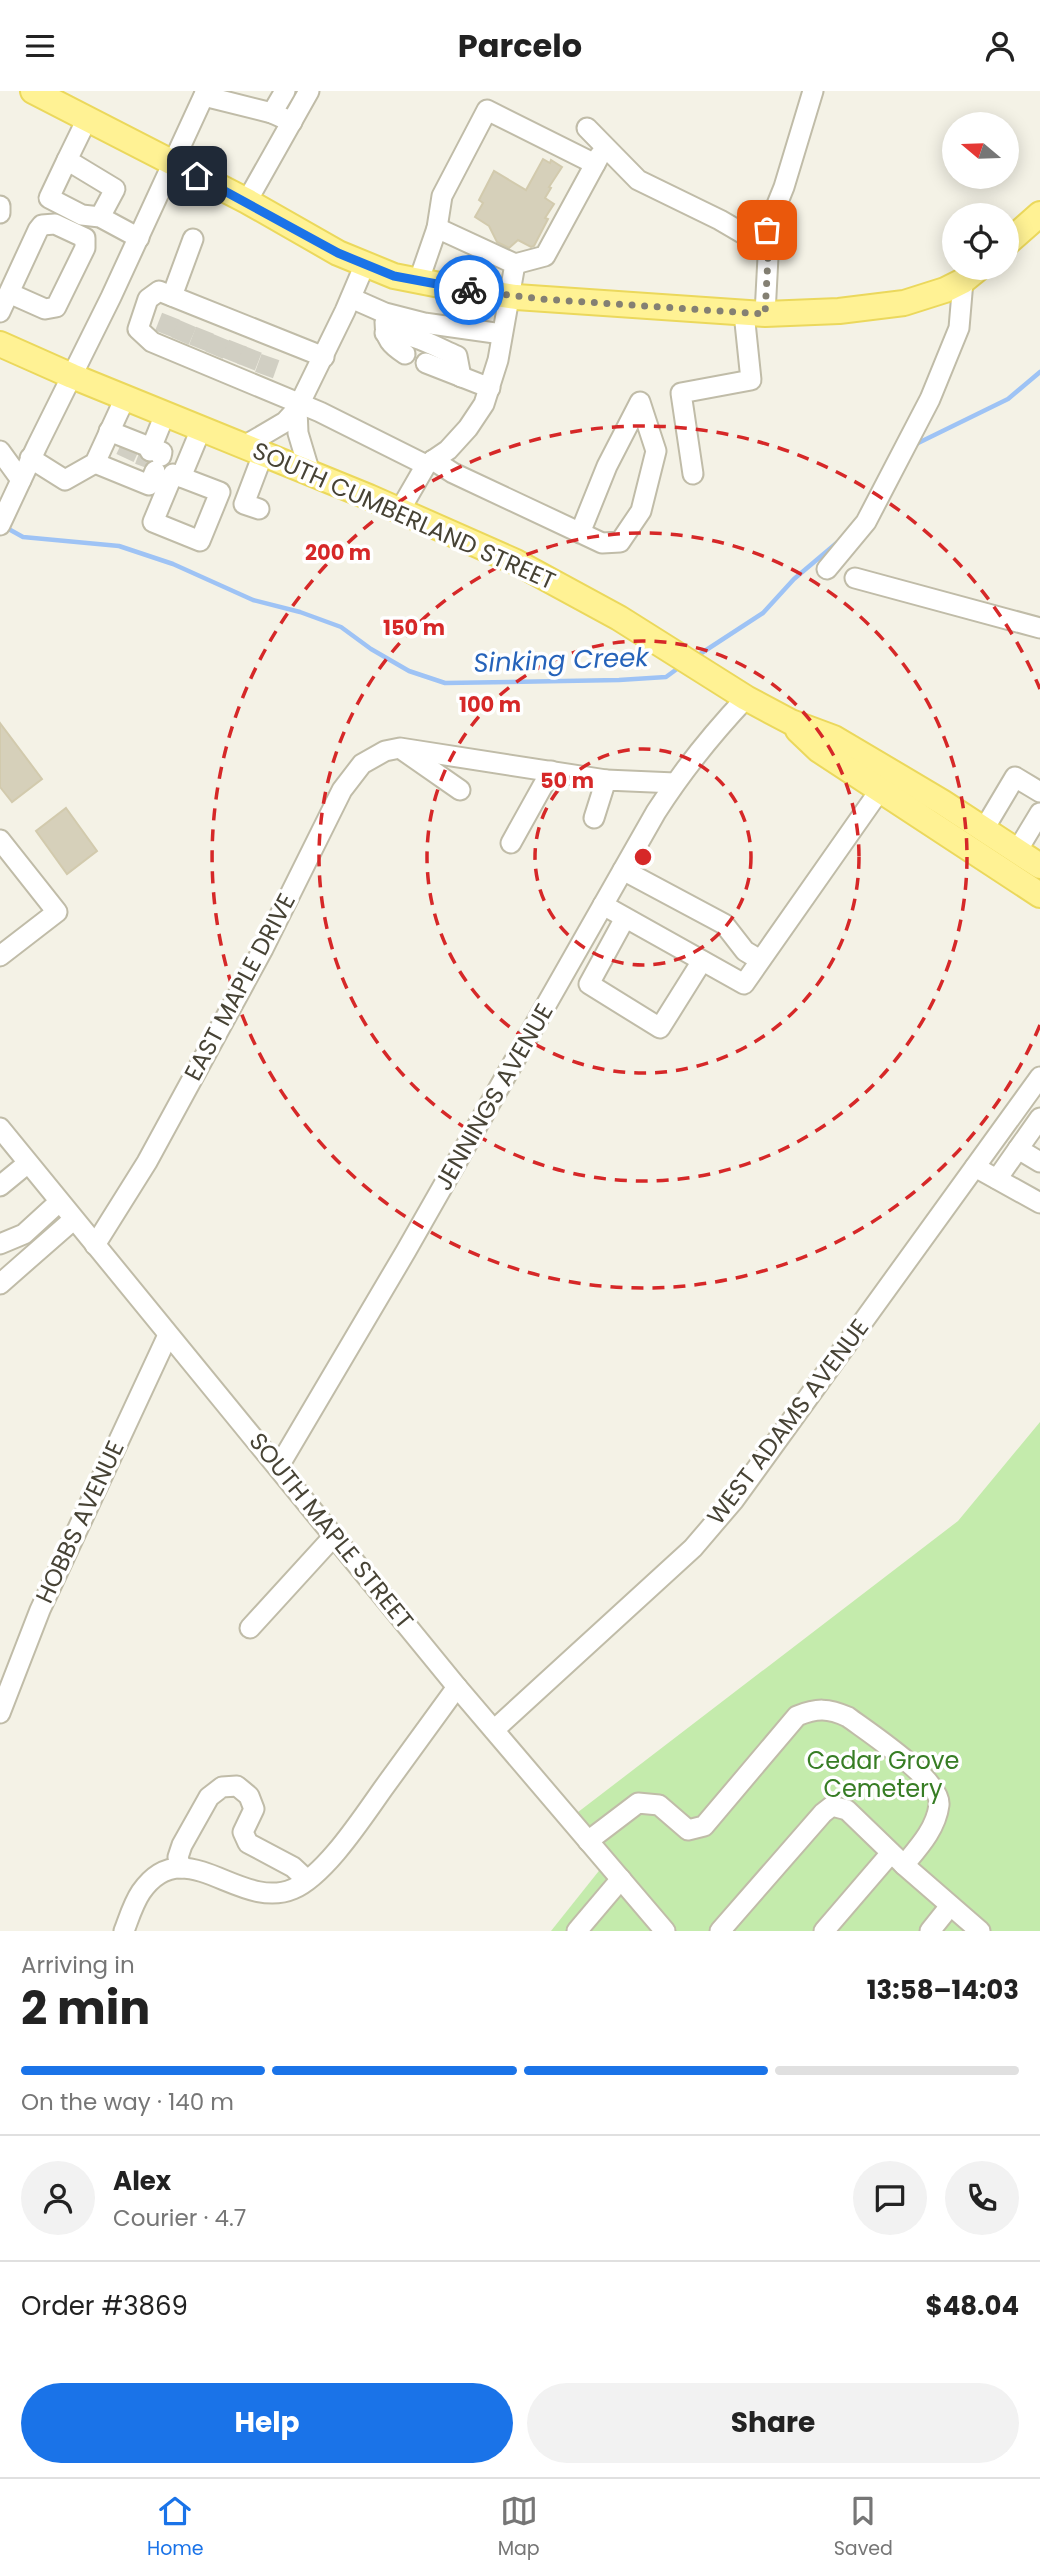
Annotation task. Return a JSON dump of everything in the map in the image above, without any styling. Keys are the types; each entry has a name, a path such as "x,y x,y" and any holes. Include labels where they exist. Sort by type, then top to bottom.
{"main road":[{"path":"33,91 247,201 338,253 394,276 508,296 755,313 839,311 904,303 945,290 961,280"},
{"path":"1019,233 1040,214"},
{"name":"SOUTH CUMBERLAND STREET","path":"0,344 400,510 516,562 619,618 791,722 834,738 1040,866"},
{"name":"SOUTH CUMBERLAND STREET","path":"791,722 819,750 1040,895"}],"street":[{"path":"272,113 285,91"},
{"path":"247,201 309,91"},
{"path":"761,244 784,187 813,91"},
{"path":"0,525 139,238 205,93 272,113 292,122"},
{"path":"419,280 437,228 442,196 486,110 595,164"},
{"path":"87,119 49,198 82,215 100,217 139,238"},
{"path":"587,128 638,180 720,220 761,244 768,257 755,313 751,380 681,393 692,474"},
{"path":"437,228 515,264 545,256 605,146"},
{"path":"67,160 115,189 100,217"},
{"path":"0,206 0,213"},
{"path":"0,312 9,293 42,225 55,224 85,237 85,248 56,307 45,309 9,293"},
{"path":"193,239 222,323"},
{"path":"259,509 244,504 254,450 285,422 298,406 324,357 365,264"},
{"path":"400,510 429,462 448,450 468,428 484,404 490,389 515,264"},
{"path":"827,569 866,522 930,399 959,328 970,280"},
{"path":"324,357 222,323 159,291 148,299 138,330 152,342 211,360 298,406 429,462 580,533 602,543 620,542 641,511 656,451 640,403 607,466 580,533"},
{"path":"351,298 385,313 446,327 502,334"},
{"path":"385,313 386,333 391,345 405,354"},
{"path":"386,333 415,337 457,356 461,377"},
{"path":"426,363 490,389"},
{"path":"95,463 125,398"},
{"path":"298,406 298,433 310,473"},
{"path":"150,462 165,414"},
{"path":"181,477 201,429"},
{"path":"109,431 127,453 150,462"},
{"path":"0,449 33,453 65,479 95,463 127,453 150,462"},
{"path":"0,449 20,480"},
{"path":"855,578 1040,628"},
{"name":"JENNINGS AVENUE","path":"279,1466 374,1308 623,870 675,783 714,732 736,691"},
{"path":"400,748 606,780 675,783"},
{"path":"400,748 460,790"},
{"name":"EAST MAPLE DRIVE","path":"95,1245 147,1162 263,949 342,790 362,764 385,751 400,748"},
{"path":"510,843 551,771"},
{"path":"984,829 1016,777 1040,792"},
{"path":"594,818 606,780"},
{"path":"603,905 744,984 880,790"},
{"path":"1017,851 1040,813"},
{"path":"0,840 57,912 0,956"},
{"path":"623,870 724,924 745,951 760,960"},
{"path":"625,918 589,984 660,1028 702,961"},
{"name":"WEST ADAMS AVENUE","path":"494,1730 693,1548 734,1500 1040,1077"},
{"path":"997,1179 1039,1120 1018,1107"},
{"name":"SOUTH MAPLE STREET","path":"0,1128 457,1687 665,1931"},
{"path":"1018,1149 1040,1162"},
{"path":"0,1186 28,1163"},
{"path":"975,1167 1040,1202"},
{"path":"0,1244 24,1234 60,1202"},
{"path":"0,1284 73,1220"},
{"name":"HOBBS AVENUE","path":"0,1713 40,1610 168,1335"},
{"path":"250,1629 334,1536"},
{"path":"124,1931 134,1905 149,1881 160,1873 181,1868 197,1868 243,1889 270,1894 295,1888 307,1880 343,1844 457,1687"},
{"path":"588,1841 638,1803 659,1805 688,1830 704,1826 797,1716 817,1708 832,1710 848,1717 931,1783 940,1802 935,1823 922,1844 897,1859 824,1931"},
{"path":"181,1868 178,1857 209,1797 222,1787 237,1786 249,1795 254,1809 243,1832 248,1843 293,1867 307,1880"},
{"path":"720,1931 822,1812 832,1807 847,1810 897,1859 980,1931"},
{"path":"577,1931 621,1879"},
{"path":"930,1931 950,1906"}],"green space":[{"name":"Cedar Grove Cemetery","path":"1040,1422 1040,1931 669,1931 569,1819 958,1521"},
{"path":"606,1862 668,1931 551,1931"}],"building":[{"path":"543,159 550,163 551,160 562,167 545,198 554,204 545,218 548,219 534,246 518,240 509,248 497,242 489,226 475,217 483,203 479,200 494,171 526,190"},
{"path":"0,723 42,779 12,802 0,787"},
{"path":"66,808 97,851 67,874 36,831"}],"waterway":[{"name":"Sinking Creek","path":"914,445 1008,399 1040,372"},
{"name":"Sinking Creek","path":"5,527 23,537 119,546 173,564 253,600 300,612 341,627 371,649 409,671 445,683 666,677 681,666"},
{"name":"Sinking Creek","path":"697,656 763,613 794,579 839,541"}],"tunnel":[{"path":"164,334 173,311"},
{"path":"180,341 190,318"},
{"path":"198,348 207,325"},
{"path":"214,355 224,331"},
{"path":"231,361 240,338"},
{"path":"246,367 255,344"},
{"path":"264,375 273,350"},
{"path":"125,458 132,443"},
{"path":"144,467 150,451"}],"way so far":[{"path":"469,290 516,297 765,314 768,257 761,244 767,230"}],"route":[{"path":"197,176 338,253 394,276 469,290"}]}
